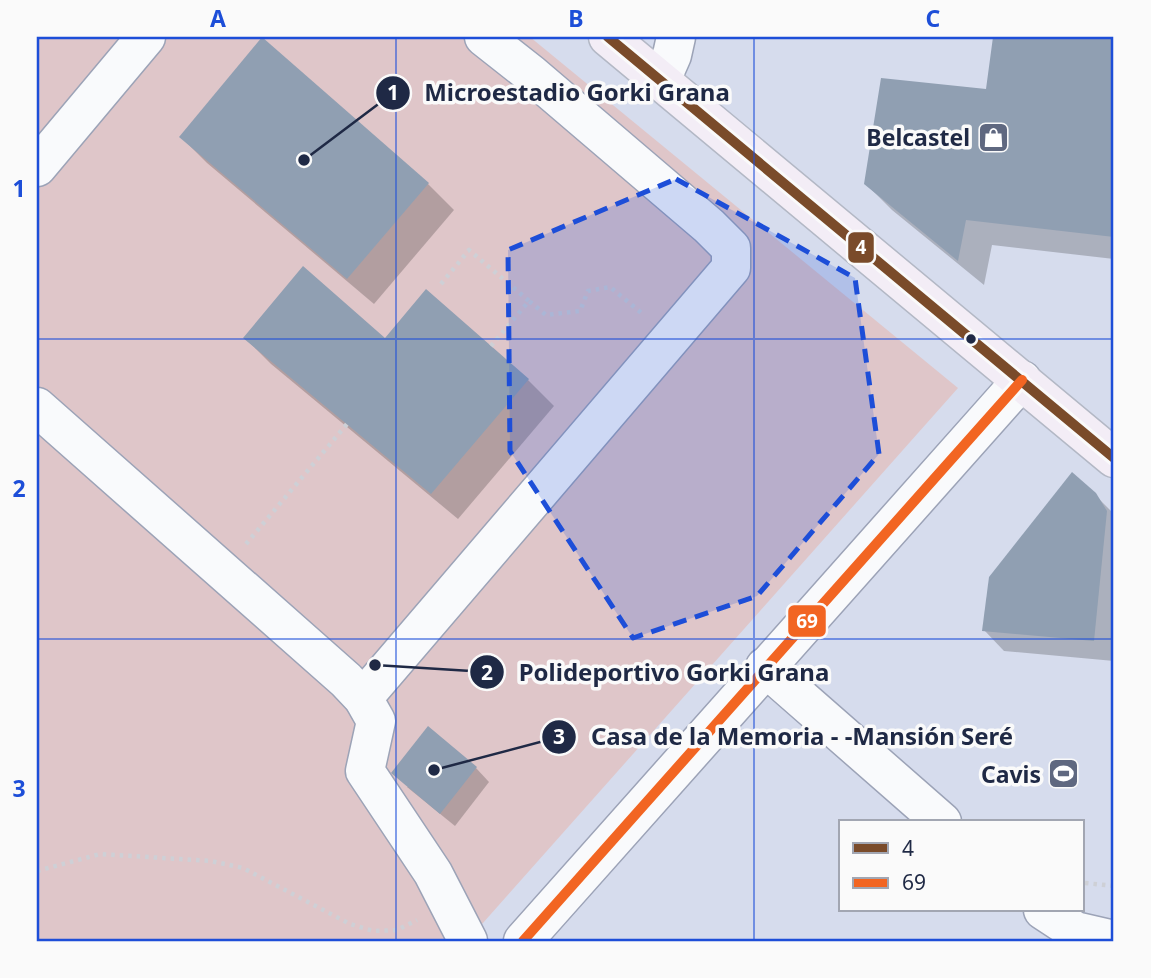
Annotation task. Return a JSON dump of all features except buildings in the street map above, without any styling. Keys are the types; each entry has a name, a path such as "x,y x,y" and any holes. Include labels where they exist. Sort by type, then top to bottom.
{"main road":[{"path":"608,37 1114,458"}],"street":[{"path":"37,167 145,37"},
{"path":"363,698 731,268 731,248 709,226 484,37"},
{"path":"661,80 672,55 676,37"},
{"path":"523,941 1022,380"},
{"path":"37,407 346,680 363,698 376,721 365,771 412,839 468,941"},
{"path":"765,667 940,820"},
{"path":"1046,912 1074,931 1114,940"}],"path":[{"path":"441,284 469,250 546,315 580,311 589,290 610,287 671,338"},
{"path":"491,346 529,301"},
{"path":"223,572 347,424"},
{"path":"37,871 100,854 211,861 243,868 350,924 373,931 397,930 449,903"},
{"path":"1085,883 1114,886"}],"highlighted area":[{"path":"676,179 855,278 879,454 757,596 633,638 510,451 508,250"}],"shaded area":[{"path":"37,37 530,37 958,388 467,941 37,941"}],"transit line":[{"name":"4","path":"608,37 1114,458"},
{"name":"69","path":"523,941 1022,380"}],"place":[{"name":"Belcastel","path":"993,137"},
{"name":"Microestadio Gorki Grana","path":"304,160"},
{"name":"Polideportivo Gorki Grana","path":"375,665"},
{"name":"Casa de la Memoria - -Mansión Seré","path":"434,770"},
{"name":"Cavis","path":"1064,774"}]}
